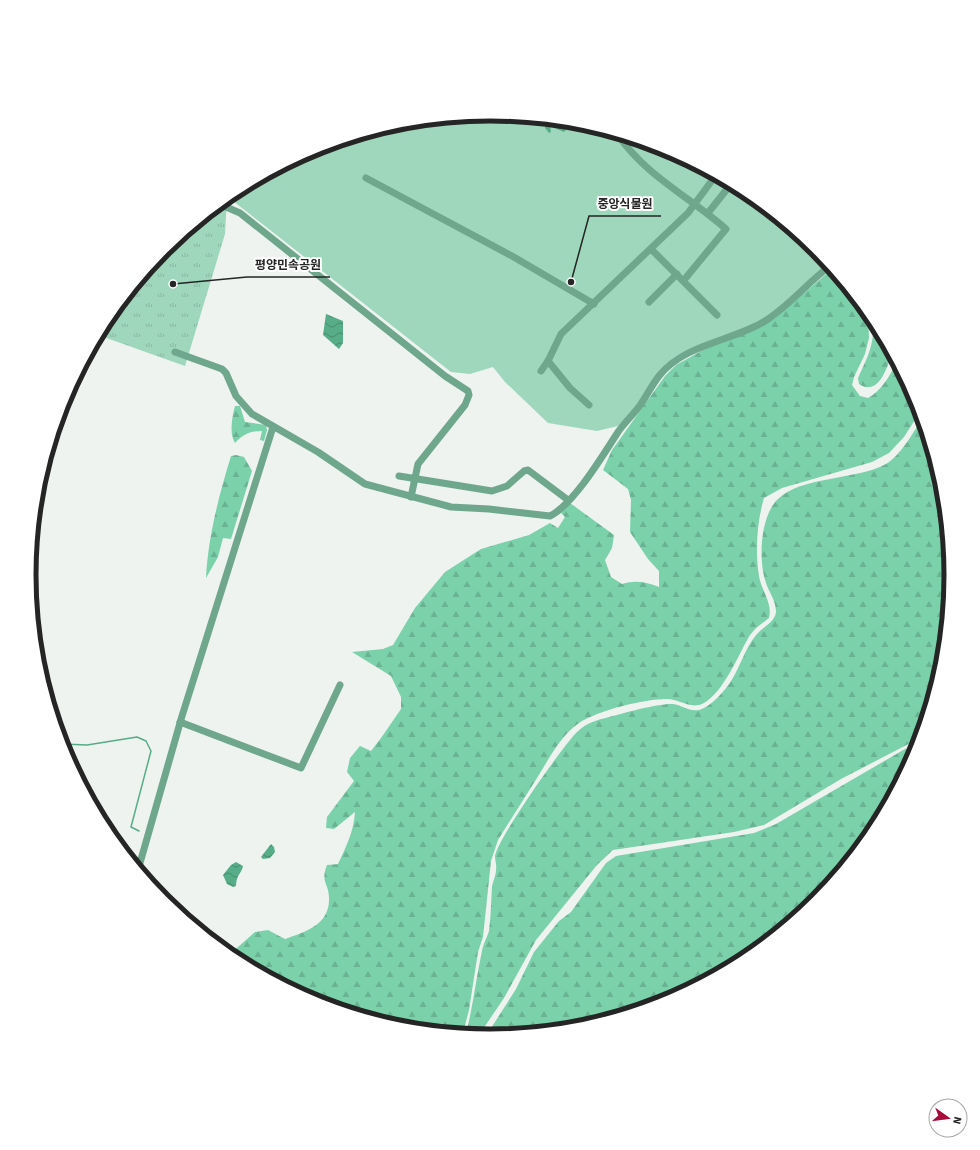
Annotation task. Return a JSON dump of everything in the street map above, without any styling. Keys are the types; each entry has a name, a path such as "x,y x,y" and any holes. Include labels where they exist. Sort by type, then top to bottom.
{"street":[{"path":"623,141 638,160 674,191 708,213 726,229 684,280"},
{"path":"366,178 538,271 594,304"},
{"path":"541,371 548,361 561,334 594,304 695,205 713,180"},
{"path":"708,213 727,189"},
{"path":"226,207 240,213 445,376 468,391 469,395 465,405 418,464 411,497"},
{"path":"651,249 684,280 717,315"},
{"path":"175,352 222,369 226,373 230,386 242,404 252,414 318,452 365,484 451,507 495,510 545,517 556,513 600,463 624,424 641,404 666,369 699,349 764,322 788,304 826,270"},
{"path":"649,302 677,274"},
{"path":"548,361 570,388 589,405"},
{"path":"140,863 180,722 273,427"},
{"path":"399,476 492,491 507,486 524,471 528,470 568,500"},
{"path":"180,722 301,768 340,685"}],"green space":[{"path":"460,122 520,122 549,125 608,136 636,145 691,168 717,182 766,215 811,254 823,267 770,315 753,325 676,360 624,421 618,426 597,431 548,423 505,382 493,367 470,374 451,372 233,201 263,182 289,168 344,145 372,136 431,125"},
{"path":"227,206 225,234 185,366 104,337 130,299 169,254 191,234"},
{"path":"828,273 850,299 868,325 869,338 865,354 854,377 852,385 860,396 868,398 873,395 885,382 893,367 916,418 904,437 889,453 872,462 782,488 764,498 758,526 757,557 760,581 770,612 769,618 756,628 750,635 724,683 710,699 698,705 689,705 671,699 657,699 634,703 588,718 572,728 566,734 498,840 491,861 483,937 478,952 469,1010 464,1028 401,1020 372,1014 344,1005 289,982 263,968 235,950 255,932 268,930 285,939 315,926 325,915 328,907 329,893 324,876 325,871 327,865 338,864 347,845 355,812 334,829 326,828 327,817 354,781 347,772 350,758 360,746 371,751 401,709 401,697 391,676 352,652 383,649 393,645 415,608 445,572 481,549 529,535 550,523 558,528 565,517 561,513 570,503 614,535 612,548 605,560 611,577 622,584 641,582 659,587 659,571 648,559 630,532 631,500 628,489 603,470 612,450 665,376 676,365 703,350 775,318"},
{"path":"873,332 889,360 881,379 871,387 866,387 859,384 858,378 868,356"},
{"path":"235,406 240,406 245,422 266,425 267,430 264,441 260,440 262,431 257,431 250,432 241,437 235,443 232,435 232,420"},
{"path":"918,425 929,457 935,486 943,545 944,575 943,605 935,664 929,693 912,742 841,779 764,825 734,832 613,850 597,865 536,940 504,998 483,1029 467,1028 483,948 489,931 492,887 496,874 495,856 507,831 518,813 558,755 577,732 584,726 596,721 667,704 673,704 692,710 699,710 703,709 714,701 724,691 730,682 752,640 759,631 771,622 775,616 775,604 763,574 762,563 762,539 764,527 767,516 772,507 778,499 801,486 860,473 886,464 897,455"},
{"path":"236,455 244,457 252,471 231,539 223,538 218,557 206,578 209,547 218,501 231,456"},
{"path":"909,748 883,802 850,851 811,896 766,935 742,952 691,982 636,1005 608,1014 549,1025 490,1029 516,989 534,952 559,921 571,912 606,863 616,856 754,833 776,824 905,749"}],"water":[{"path":"545,125 565,128 566,130 564,132 550,126 551,132 549,133 545,128"},
{"path":"326,314 343,321 343,343 339,349 323,335"},
{"path":"271,844 274,847 275,852 270,858 263,859 261,857"},
{"path":"236,862 243,866 237,879 236,886 233,887 227,884 223,875 231,865"}],"waterway":[{"path":"69,744 87,745 137,737 146,741 151,751 131,827 139,831"}],"place":[{"name":"중앙식물원","path":"571,282"},
{"name":"평양민속공원","path":"173,284"}]}
